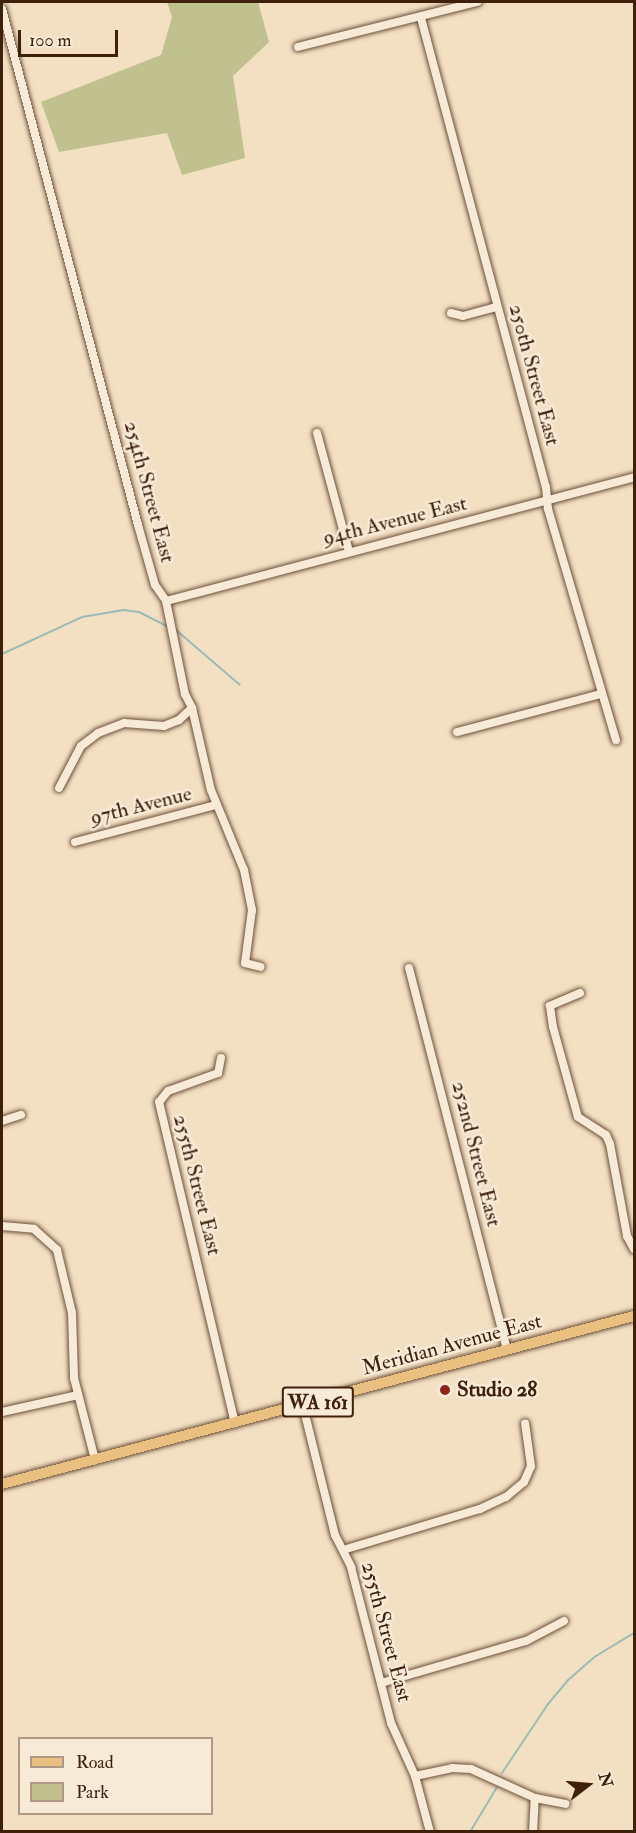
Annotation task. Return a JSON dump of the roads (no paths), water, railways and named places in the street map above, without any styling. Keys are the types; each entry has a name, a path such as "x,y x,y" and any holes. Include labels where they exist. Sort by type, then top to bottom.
{"main road":[{"name":"Meridian Avenue East","path":"2,1484 303,1406 634,1316"}],"street":[{"path":"298,46 421,18 477,2"},
{"name":"254th Street East","path":"2,9 138,525 155,585 166,601 185,694 192,708 216,805 242,863 252,904 245,963 261,967"},
{"name":"250th Street East","path":"421,18 548,500 598,672 601,694 616,740"},
{"path":"451,313 463,316 497,307"},
{"path":"317,433 349,552"},
{"name":"94th Avenue East","path":"166,601 634,477"},
{"path":"457,732 601,694"},
{"path":"59,788 81,746 99,733 124,723 164,726 179,720 192,708"},
{"name":"97th Avenue","path":"75,842 216,805"},
{"name":"252nd Street East","path":"409,968 507,1349"},
{"path":"580,993 550,1006 553,1027 578,1117 606,1135 610,1144 627,1236 634,1250"},
{"name":"255th Street East","path":"221,1058 220,1070 214,1075 162,1095 161,1116 235,1423"},
{"path":"2,1121 21,1115"},
{"path":"2,1226 34,1228 57,1250 72,1313 78,1395 95,1460"},
{"path":"2,1412 78,1395"},
{"name":"255th Street East","path":"303,1406 335,1535 351,1567 395,1736 415,1776 430,1832"},
{"path":"343,1550 417,1530 506,1497 524,1482 531,1466 525,1423"},
{"path":"381,1683 526,1641 564,1621"},
{"path":"415,1776 452,1768 471,1769 535,1798 565,1804"},
{"path":"533,1832 535,1798"}],"waterway":[{"path":"2,654 82,617 123,610 139,612 168,627"},
{"path":"176,630 240,685"},
{"path":"502,1773 548,1704 567,1681 596,1656 634,1633"},
{"path":"470,1832 497,1787"}],"place":[{"name":"Studio 28","path":"445,1390"}]}
